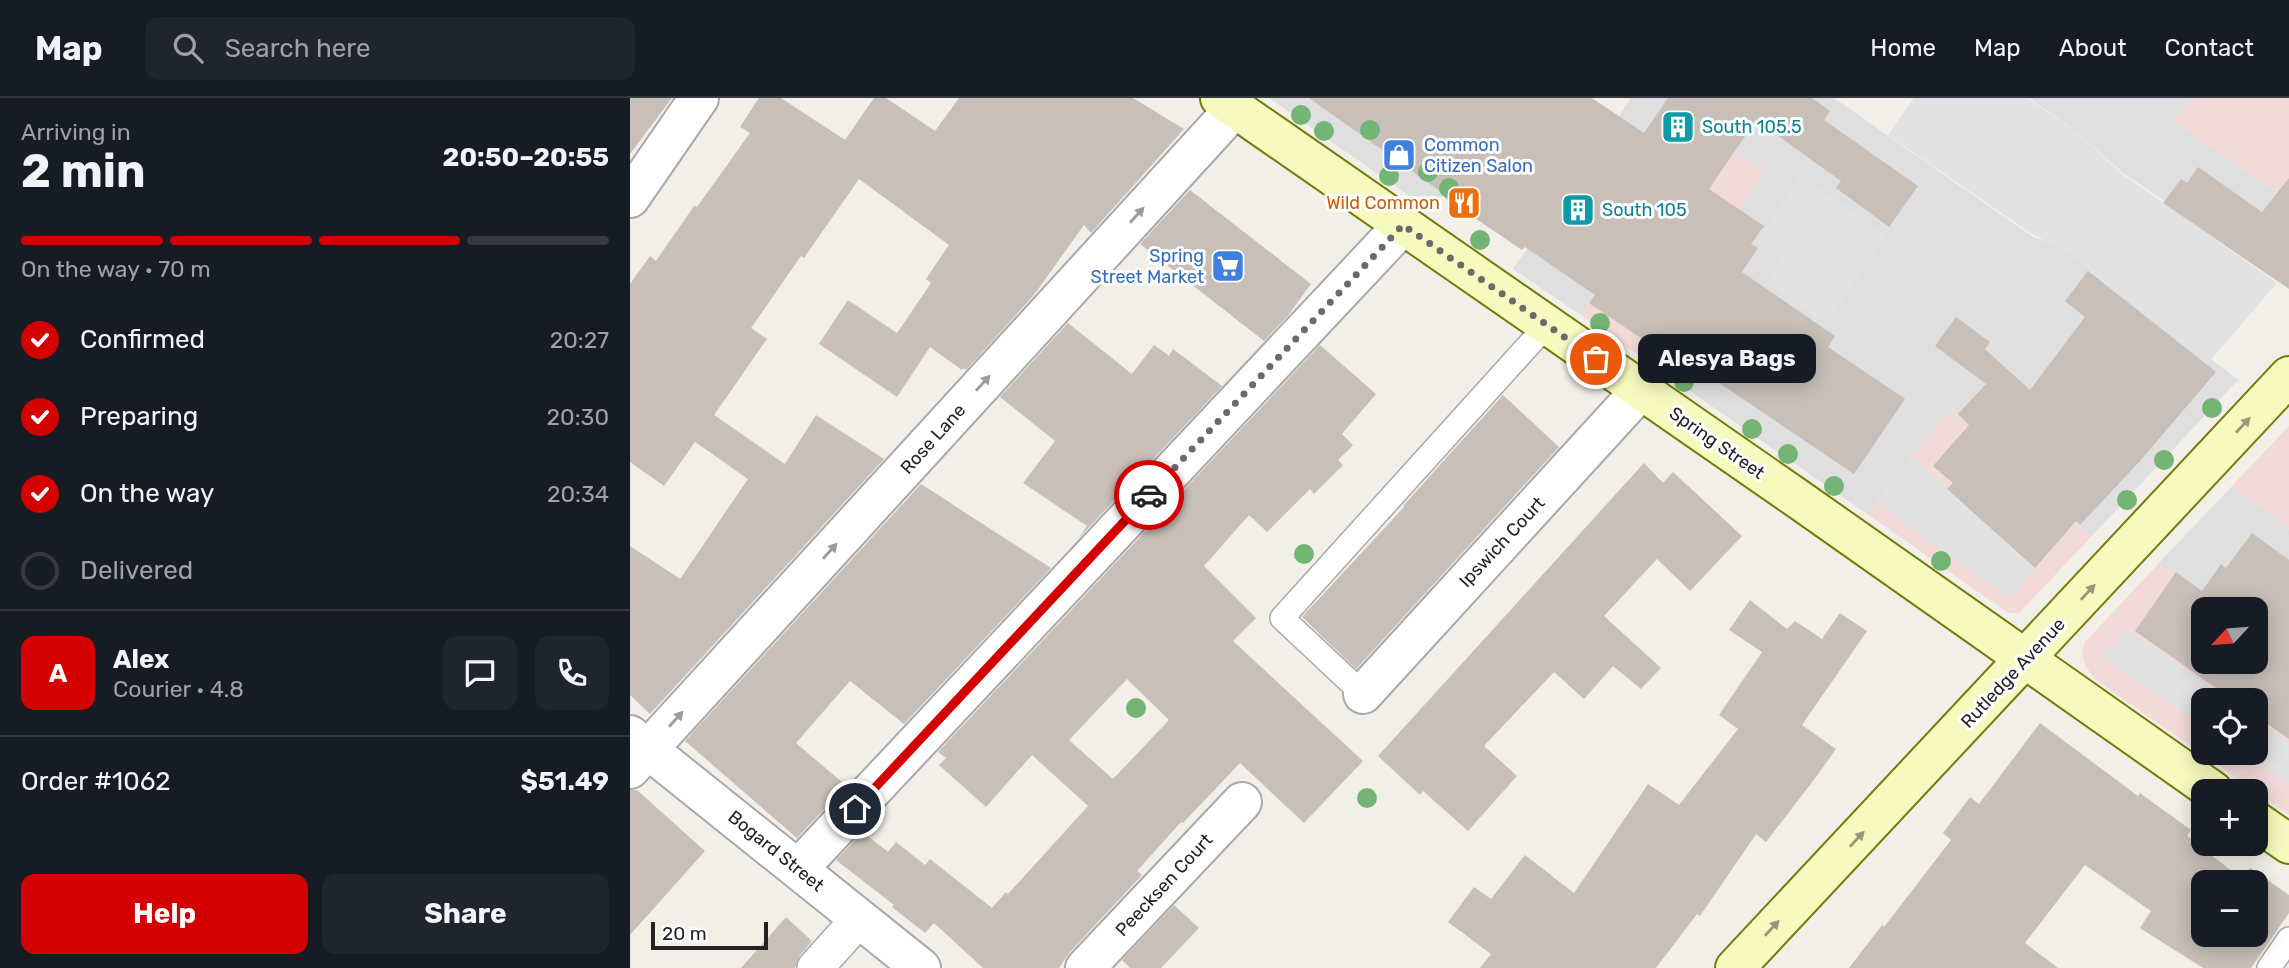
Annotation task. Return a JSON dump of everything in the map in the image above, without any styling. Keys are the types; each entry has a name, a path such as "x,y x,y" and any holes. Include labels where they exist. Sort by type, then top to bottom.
{"main road":[{"name":"Spring Street","path":"1228,103 2196,779"},
{"name":"Rutledge Avenue","path":"1735,968 2289,376"},
{"path":"2268,829 2289,844"}],"street":[{"path":"630,198 699,98"},
{"name":"Rose Lane","path":"636,751 1228,103"},
{"path":"798,869 1403,225"},
{"name":"Ipswich Court","path":"1363,694 1642,390"},
{"name":"Bogard Street","path":"636,751 798,869 921,968"},
{"name":"Peecksen Court","path":"1086,968 1242,802"},
{"path":"815,968 860,918"}],"lane":[{"path":"1363,694 1282,618 1547,325"},
{"path":"2269,968 2289,939"}],"shaded area":[{"path":"1269,98 1510,98 1431,211"},
{"path":"1631,98 1834,98 2033,237 2069,249 2238,380 2091,537 1952,408 1866,513 1638,355 1763,173 1708,133 1581,315 1513,269"},
{"path":"1914,98 2027,98 2078,133 2122,174 2277,283 2208,363 2064,251 2029,232 1888,135"},
{"path":"2029,98 2191,98 2175,122 2289,201 2289,284 2123,173 2077,132"},
{"path":"2191,98 2289,98 2289,201 2175,122"},
{"path":"1708,133 1764,173 1638,355 1581,315"},
{"path":"1801,175 1887,236 1826,325 1766,283 1781,261 1755,242"},
{"path":"1952,408 2091,537 2019,613 2008,613 1866,513"},
{"path":"2289,426 2289,529 2232,486"},
{"path":"1914,458 2036,570 2010,598 1876,503"},
{"path":"2232,486 2289,529 2289,653 2268,638 2268,597 2206,597 2158,564"},
{"path":"2158,564 2206,597 2191,597 2191,674 2268,674 2268,638 2289,653 2289,815 2268,800 2268,779 2238,779 2218,765 2268,765 2268,688 2191,688 2191,746 2096,680 2086,667 2082,654 2085,642"},
{"path":"2128,629 2211,688 2191,688 2191,718 2101,655"},
{"path":"2268,728 2289,743 2289,785 2260,765 2268,765"}],"building":[{"path":"630,98 672,98 630,154"},
{"path":"759,98 781,98 845,140 874,98 886,98 935,131 959,98 1133,98 1184,129 1091,233 1084,225 1034,295 966,370 962,370 930,347 897,397 819,344 848,300 897,333 931,283 926,279 949,245 859,179 751,328 767,339 714,415 785,464 816,415 884,459 650,714 630,695 630,546 680,579 748,479 695,442 664,486 630,462 630,284 650,256 656,261 750,133 740,127"},
{"path":"1309,98 1592,98 1644,133 1668,98 1812,98 1830,111 1824,120 1918,186 1889,227 1836,188 1841,181 1756,120 1709,189 1764,226 1751,244 1758,248 1742,272 1835,336 1828,347 1905,399 1854,474 1691,364 1686,370 1646,345 1648,343 1589,303 1595,295 1525,247 1522,250 1445,198 1447,196"},
{"path":"2198,167 2262,212 2289,178 2289,289 2163,203 2181,179 2187,183"},
{"name":"Spring Street Market","path":"1190,190 1311,284 1287,317 1264,341 1140,244"},
{"path":"2088,271 2216,372 2140,461 2080,525 2076,521 2035,568 1947,489 1953,483 1933,466 1969,425 1958,414 1986,384 1935,346 1956,317 1990,342 1985,349 2030,390 2085,317 2065,301"},
{"path":"1068,323 1132,374 1154,345 1169,356 1173,349 1222,386 1078,539 1087,526 1023,483 1055,441 1000,397"},
{"path":"1320,345 1376,394 1342,434 1353,445 1338,460 1343,465 1314,494 1310,489 1267,532 1249,515 1204,566 1256,618 1233,641 1363,761 1304,823 1240,763 1137,871 1142,875 1069,953 1059,968 983,968 934,923 925,933 836,860 863,832 888,852 896,842 925,865 930,859 992,908 1088,806 1032,755 986,807 939,765 946,758 938,752","holes":["1127,679 1169,720 1113,779 1069,740"]},
{"path":"1503,395 1559,447 1356,669 1302,617"},
{"path":"1644,463 1663,483 1673,472 1742,536 1690,591 1657,559 1604,616 1661,668 1641,689 1613,666 1584,699 1554,672 1484,746 1517,776 1468,831 1423,791 1420,795 1378,756"},
{"path":"921,484 1051,568 904,724 850,681 796,743 843,783 831,798 833,800 797,838 685,741"},
{"path":"2252,533 2289,560 2289,739 2268,724 2268,688 2216,688 2196,674 2268,674 2268,597 2191,597 2191,670 2135,631 2176,572 2202,591 2221,564 2226,568"},
{"path":"1750,600 1787,629 1795,621 1822,639 1840,613 1867,631 1802,725 1836,749 1816,777 1766,842 1756,834 1700,916 1697,914 1656,968 1480,968 1491,954 1448,922 1474,887 1491,899 1525,855 1574,893 1648,784 1679,805 1738,729 1719,715 1762,652 1729,630"},
{"path":"2040,723 2138,796 2140,793 2191,830 2187,836 2191,839 2191,856 2213,856 2230,870 2191,870 2191,947 2266,947 2251,968 2203,968 2140,928 2151,911 2085,865 2025,943 2058,968 1849,968 1951,840 1943,833 1970,797 1979,804"},
{"path":"630,790 637,790 705,851 630,935"},
{"path":"2268,880 2289,895 2289,913 2268,943"},
{"path":"1174,905 1199,928 1161,968 1130,968 1122,960"},
{"path":"786,917 812,941 800,955 795,968 741,968"}],"way so far":[{"path":"1149,495 1403,225 1596,359"}],"place":[{"name":"South 105.5","path":"1678,127"},
{"name":"Common Citizen Salon","path":"1399,155"},
{"name":"Wild Common","path":"1464,203"},
{"name":"South 105","path":"1578,210"},
{"name":"Spring Street Market","path":"1228,266"},
{"name":"Alesya Bags","path":"1596,359"}],"route":[{"path":"855,809 1149,495"}]}
